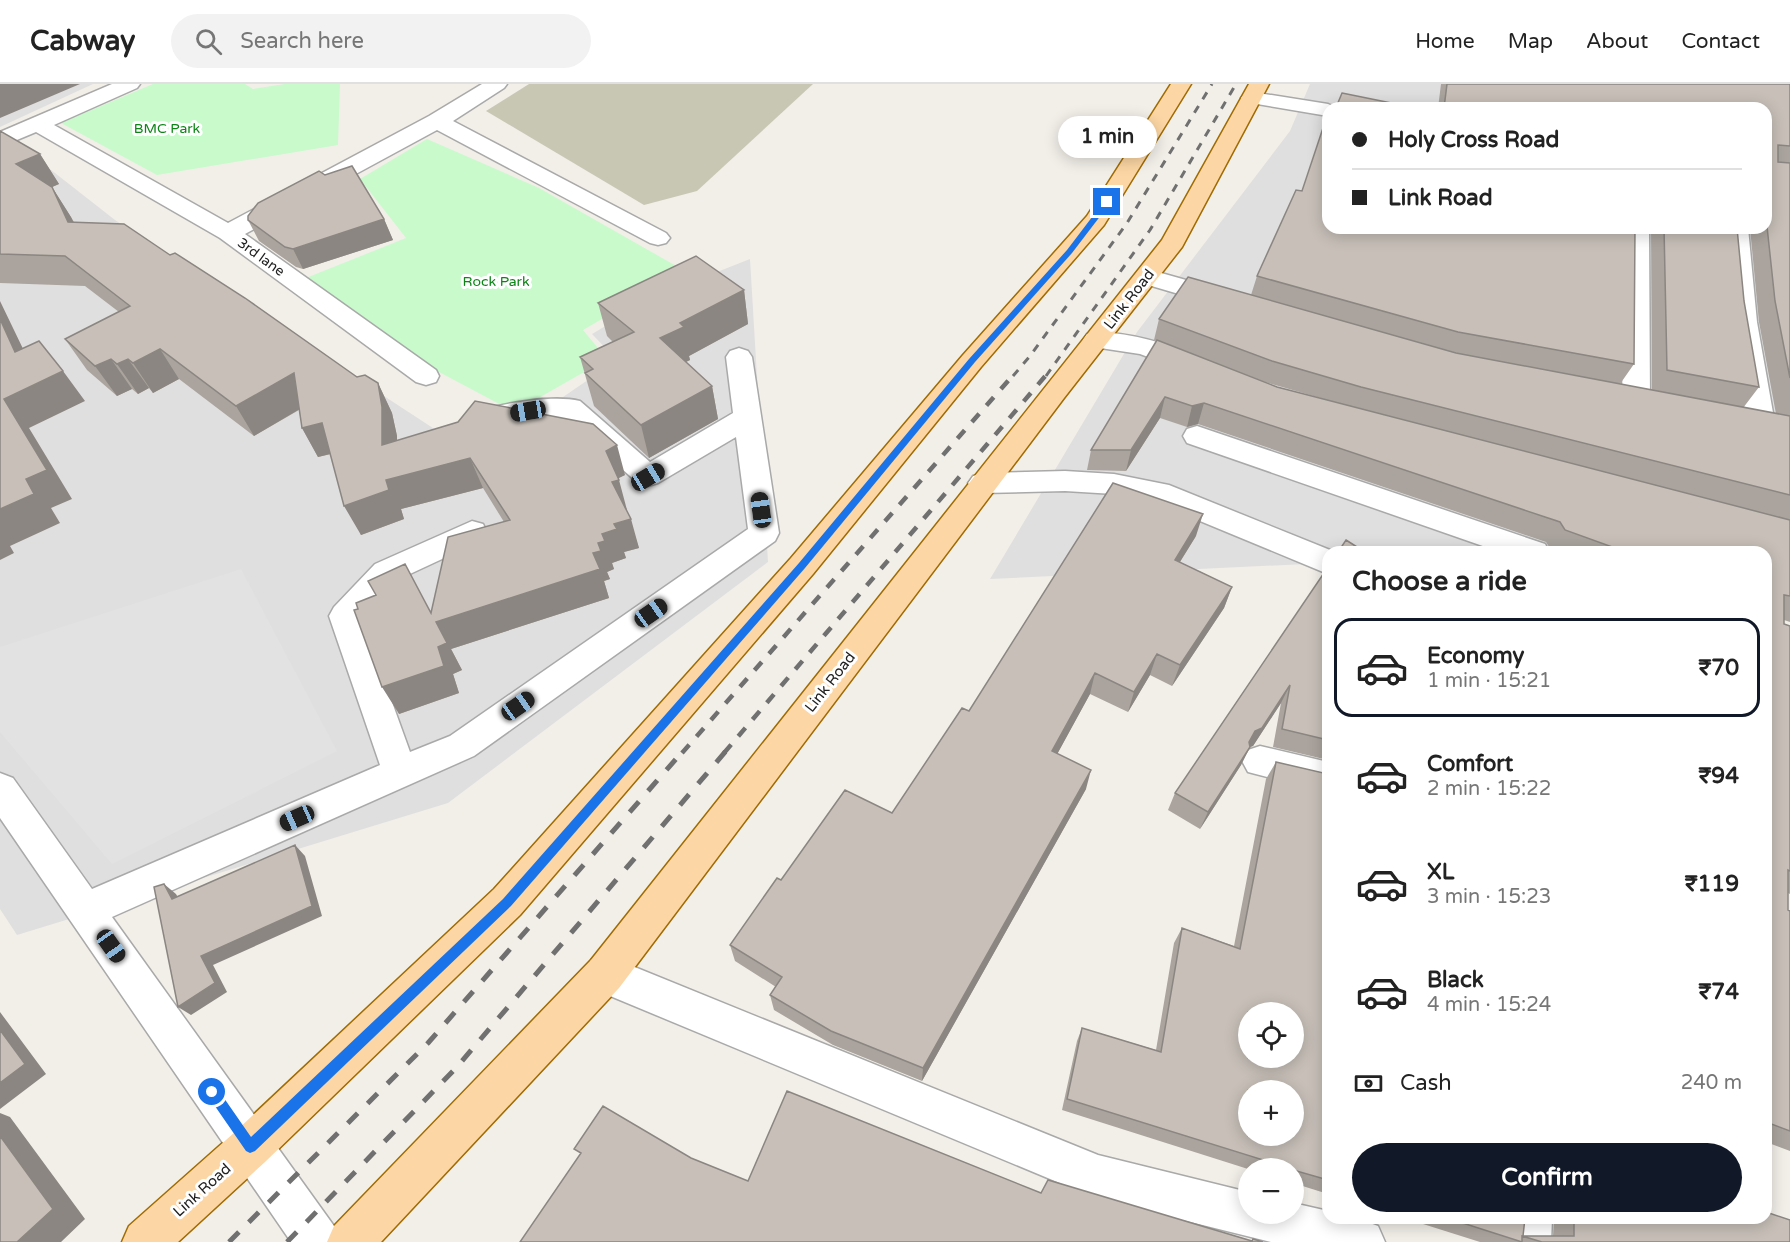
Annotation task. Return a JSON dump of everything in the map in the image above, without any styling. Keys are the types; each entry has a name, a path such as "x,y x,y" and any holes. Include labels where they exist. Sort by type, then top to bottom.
{"main road":[{"name":"Link Road","path":"145,1242 250,1147 523,885 802,566 972,361 1096,220 1181,84"},
{"name":"Link Road","path":"350,1242 605,974 983,483 1173,242 1256,91"}],"street":[{"path":"0,140 130,84"},
{"name":"3rd lane","path":"426,376 228,233 437,121 497,84"},
{"path":"1256,91 1322,108"},
{"path":"437,121 658,238"},
{"path":"37,124 228,233"},
{"path":"1636,234 1636,401"},
{"path":"1737,234 1750,422 1790,429"},
{"path":"1147,277 1251,307"},
{"path":"1096,340 1122,340 1146,345 1214,373"},
{"path":"85,910 462,746 765,533 739,357"},
{"path":"474,421 528,411 570,408 648,477 748,417"},
{"path":"1197,436 1517,546"},
{"path":"983,483 1065,481 1114,484 1159,492 1322,560"},
{"path":"400,773 345,616 386,572 472,532"},
{"path":"1260,761 1322,776"},
{"path":"0,789 318,1242"},
{"path":"605,974 1098,1176 1362,1242"},
{"path":"1528,1242 1530,1224"}],"shaded area":[{"path":"0,84 93,84 0,127"},
{"path":"529,84 813,84 697,191 644,205 486,111"},
{"path":"1310,84 1790,84 1790,542 1704,546 1322,546 1322,563 990,579 1137,332 1290,131"},
{"path":"0,130 115,220 439,432 563,397 617,360 592,334 656,296 750,259 768,562 448,803 17,935 0,909"},
{"path":"241,569 337,751 112,864 0,732 0,647"}],"green space":[{"name":"BMC Park","path":"153,84 245,84 253,89 285,84 340,84 338,145 157,175 61,123"},
{"name":"Rock Park","path":"427,139 539,188 685,271 583,330 607,359 514,412 409,356 306,278 406,238 360,179"}],"building":[{"path":"1447,84 1790,84 1790,146 1778,145 1778,162 1790,163 1790,378 1775,301 1768,234 1772,234 1772,102 1445,102"},
{"path":"1342,93 1386,102 1338,102"},
{"path":"0,131 40,154 16,164 52,187 68,222 124,224 170,255 175,253 245,298 357,377 365,375 378,383 382,407 382,445 458,422 475,401 593,424 617,445 606,451 619,480 612,482 631,519 614,524 617,529 602,534 605,541 598,543 601,551 593,553 600,569 436,622 447,643 438,647 444,666 382,687 354,610 358,609 356,603 376,595 368,581 405,564 431,613 448,537 510,520 470,458 386,480 389,490 344,506 322,423 302,428 294,373 236,406 160,349 133,363 128,359 117,364 111,359 95,366 65,339 130,306 65,256 0,254"},
{"path":"1322,131 1322,234 1635,234 1634,364 1458,332 1257,276 1296,190 1302,191"},
{"path":"352,166 384,219 293,249 285,247 248,220 248,216 258,203 319,171 325,175"},
{"path":"1664,234 1738,234 1744,301 1759,387 1667,370"},
{"path":"696,256 744,290 680,323 684,327 660,338 712,386 641,425 585,373 593,369 580,357 634,332 598,303"},
{"path":"1188,277 1456,353 1790,416 1790,495 1361,387 1272,361 1159,319"},
{"path":"0,319 15,352 39,341 63,371 4,399 47,470 26,479 34,494 0,509"},
{"path":"1157,340 1277,387 1790,520 1790,596 1784,595 1784,624 1790,626 1788,910 1790,911 1790,1131 1772,1124 1772,546 1609,546 1565,530 1560,522 1204,403 1192,406 1165,397 1131,450 1091,450"},
{"path":"1113,483 1203,514 1175,560 1232,587 1180,665 1157,654 1134,692 1095,673 1052,751 1091,770 923,1068 831,1031 770,995 782,977 730,945 777,878 781,880 845,790 892,813 962,708 969,711"},
{"path":"1346,540 1356,546 1342,546"},
{"path":"1322,576 1322,739 1282,729 1290,685 1262,728 1255,731 1249,742 1250,747 1208,812 1175,793"},
{"path":"1276,762 1322,773 1322,1178 1304,1173 1304,1158 1257,1158 1067,1099 1082,1028 1161,1052 1182,928 1240,949"},
{"path":"295,845 312,906 201,956 215,983 178,1007 154,887 164,884 172,899"},
{"path":"0,1030 25,1064 0,1083"},
{"path":"787,1091 1041,1193 1048,1180 1252,1241 1253,1239 1263,1242 520,1242 581,1153 574,1149 603,1106 691,1158 748,1181"},
{"path":"0,1136 53,1209 17,1242 0,1242"},
{"path":"1772,1214 1790,1220 1790,1242 1542,1242 1522,1236 1522,1242 1466,1224 1524,1224 1523,1236 1574,1236 1574,1224 1772,1224"}],"railway":[{"path":"1013,376 1127,223 1212,84"},
{"path":"1046,376 1150,230 1236,84"},
{"path":"682,753 1014,374"},
{"path":"724,753 1047,374"},
{"path":"229,1242 428,1043 683,751"},
{"path":"287,1242 456,1068 726,751"}],"route":[{"path":"212,1092 250,1147 507,902 802,566 972,361 1096,220 1107,202"}]}
